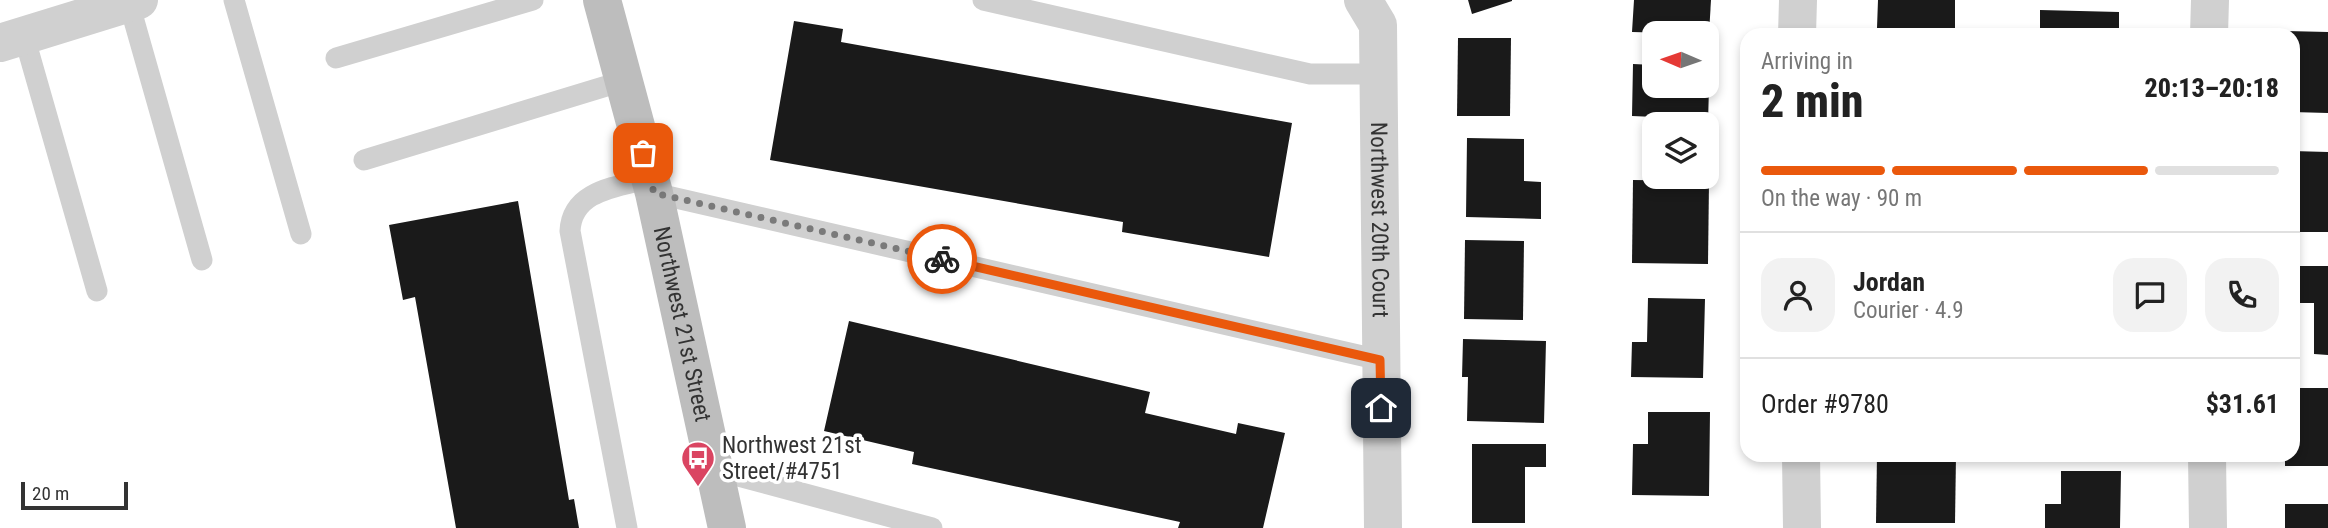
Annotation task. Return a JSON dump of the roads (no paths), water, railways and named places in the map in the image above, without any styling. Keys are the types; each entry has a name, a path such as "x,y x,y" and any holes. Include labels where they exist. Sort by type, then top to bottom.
{"street":[{"name":"Northwest 21st Street","path":"602,0 652,185 727,528"},
{"name":"Northwest 20th Court","path":"1363,0 1378,26 1382,528"},
{"path":"1797,28 1798,0"},
{"path":"2209,28 2210,0"},
{"path":"12,39 134,2"},
{"path":"1801,462 1802,528"},
{"path":"2207,462 2208,528"}],"lane":[{"path":"234,0 301,234"},
{"path":"336,58 533,0"},
{"path":"983,0 1310,74 1378,74"},
{"path":"134,2 202,260"},
{"path":"12,39 97,290"},
{"path":"364,160 623,81"},
{"path":"627,528 570,231 571,217 577,206 590,195 652,185 1380,360"},
{"path":"716,471 932,528"}],"place":[{"name":"Northwest 21st Street/#4751","path":"698,488"}]}
